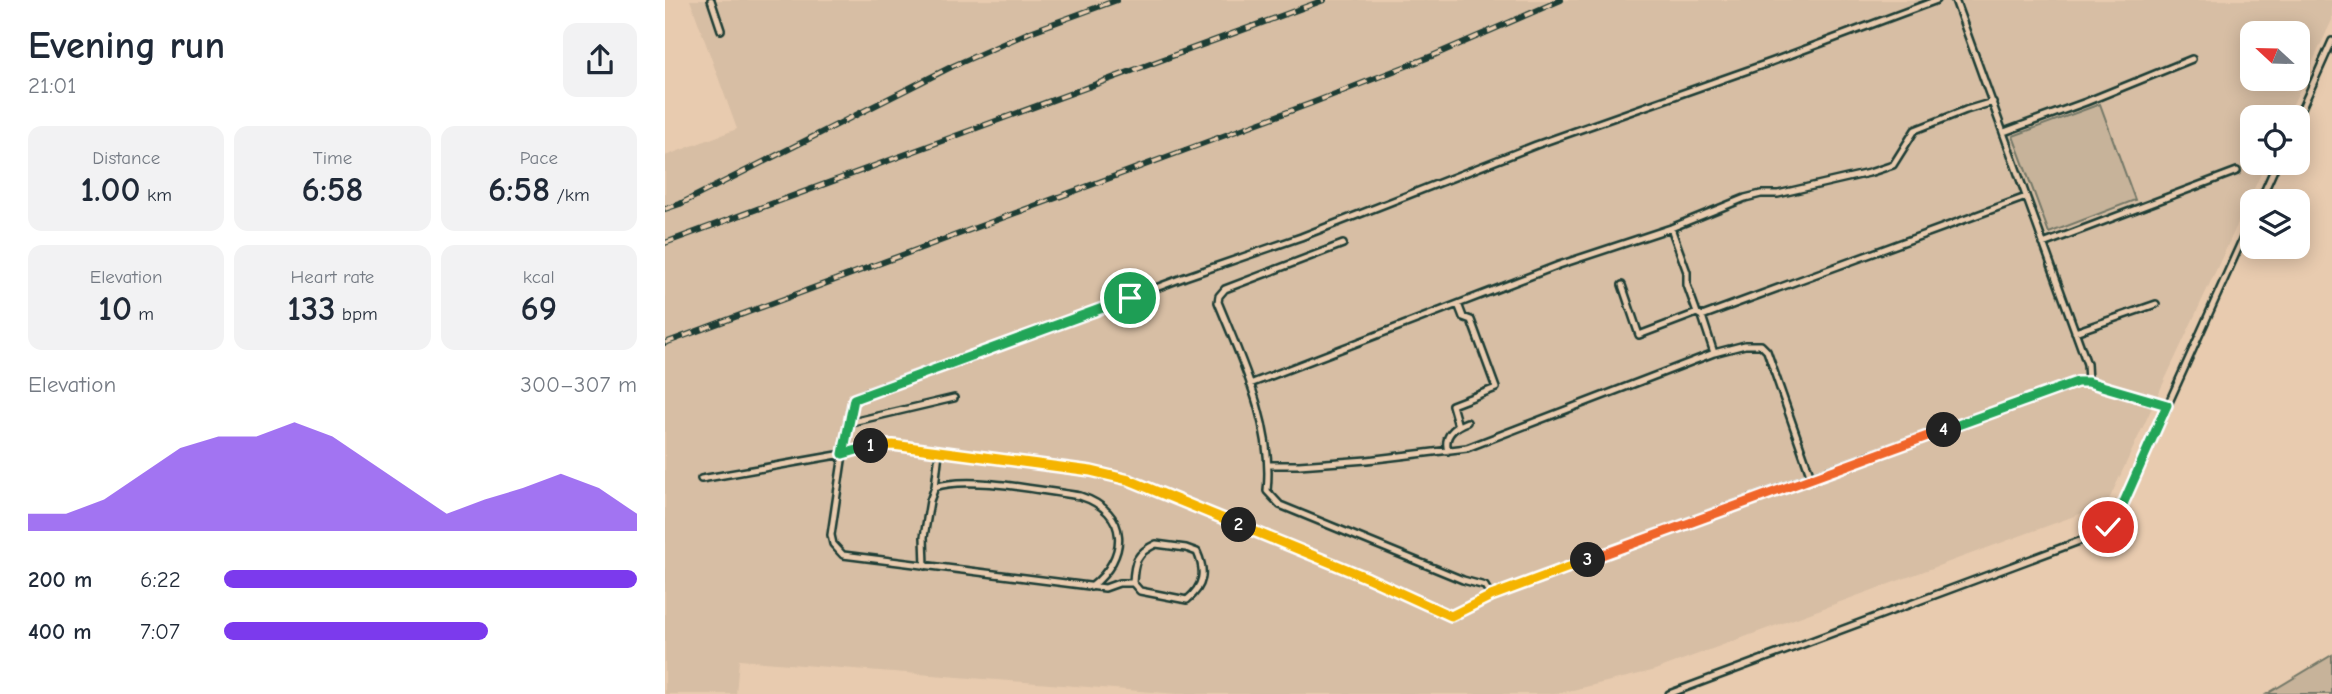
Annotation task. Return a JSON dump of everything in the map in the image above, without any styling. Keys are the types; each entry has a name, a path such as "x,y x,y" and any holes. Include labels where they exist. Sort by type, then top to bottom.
{"lane":[{"path":"711,0 721,30"},
{"path":"1133,583 1137,558 1144,549 1156,544 1197,552 1202,562 1202,581 1198,592 1187,600 1140,591 1133,583 1119,583 1105,588 1091,587 843,555 837,551 831,535 854,399 1301,237 1536,145 1937,0"},
{"path":"1955,0 2087,364 2088,382"},
{"path":"2303,105 2332,41"},
{"path":"2004,132 2192,60"},
{"path":"1250,384 1559,265 1671,228 1745,198 1778,194 1893,165 1915,130 1993,102"},
{"path":"2043,244 2238,172"},
{"path":"1622,285 1639,335 2026,197"},
{"path":"1671,228 1687,272 1688,285 1714,353"},
{"path":"1343,244 1225,289 1219,296 1218,302 1250,384 1264,435 1269,465 1267,491 1280,505 1463,580 1485,586 1491,596"},
{"path":"1669,694 2101,533 2120,511 2240,244"},
{"path":"1458,304 1463,317 1471,320 1496,388 1452,405 1458,426"},
{"path":"2075,332 2156,304"},
{"path":"1269,465 1299,465 1467,448 1714,353 1745,345 1761,345 1767,351 1811,477"},
{"path":"701,479 843,454 877,445 1091,471 1129,480 1368,578 1451,616 1491,596 2077,382 2088,382 2167,405"},
{"path":"848,422 954,398"},
{"path":"1448,451 1446,444 1449,434 1467,422"},
{"path":"925,566 924,537 939,453"},
{"path":"935,487 965,482 1080,496 1095,501 1115,518 1119,537 1115,560 1105,576 1091,587"}],"shaded area":[{"path":"690,0 2332,0 2332,20 2310,67 2310,21 2240,21 2240,91 2299,91 2293,105 2240,105 2240,175 2260,175 2254,189 2240,189 2240,219 2107,504 1652,671 1556,694 1178,694 739,660 736,694 665,694 665,156 737,129"},
{"path":"2100,104 2135,200 2049,233 2013,136"},
{"path":"2332,655 2332,694 2267,694"}],"railway":[{"path":"665,209 680,204 953,66 1030,32 1117,0"},
{"path":"665,243 1324,0"},
{"path":"665,343 1312,103 1432,56 1561,0"}],"route":[{"path":"1130,298 854,399 843,454 859,448 893,445 1091,471 1129,480 1368,578 1451,616 1491,596 1811,477 2077,382 2088,382 2167,405 2120,511 2108,527"}]}
